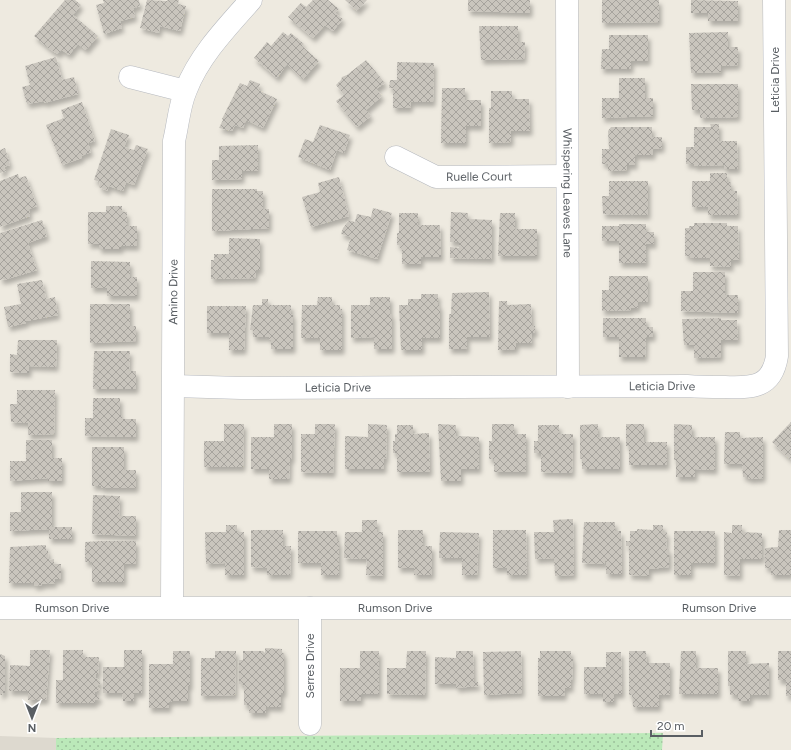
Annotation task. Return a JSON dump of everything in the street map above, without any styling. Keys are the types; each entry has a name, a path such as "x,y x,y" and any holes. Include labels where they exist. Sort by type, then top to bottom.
{"street":[{"name":"Amino Drive","path":"172,606 174,141 185,91 198,64 251,0"},
{"name":"Whispering Leaves Lane","path":"567,0 568,387"},
{"name":"Leticia Drive","path":"174,386 241,388 687,386 748,388 762,382 772,371 776,356 774,0"},
{"path":"130,76 185,91"},
{"name":"Ruelle Court","path":"396,157 436,177 567,176"},
{"name":"Rumson Drive","path":"0,608 172,606 310,608 791,608"},
{"name":"Serres Drive","path":"310,608 310,724"}],"shaded area":[{"path":"0,736 56,738 56,750 0,750"}],"green space":[{"path":"663,733 662,750 56,750 56,738"}],"building":[{"path":"65,0 75,0 81,5 73,15 98,36 86,50 78,44 69,55 62,50 58,54 52,51 34,36"},
{"path":"103,0 139,0 140,6 133,8 135,17 120,21 122,28 104,34 96,5 104,3"},
{"path":"147,0 179,0 178,4 186,6 180,31 160,26 159,33 140,28"},
{"path":"313,0 328,0 339,9 335,13 343,19 333,31 325,25 313,38 288,17 301,3 306,7"},
{"path":"345,0 367,0 357,11"},
{"path":"468,0 530,0 530,13 468,11"},
{"path":"602,0 659,0 659,22 602,23"},
{"path":"691,0 738,1 738,21 708,21 708,13 691,13"},
{"path":"479,26 518,26 518,42 525,42 524,59 481,60"},
{"path":"283,32 288,36 291,33 304,44 302,46 319,61 303,79 287,64 277,78 254,58 267,42 271,46"},
{"path":"728,32 728,47 738,47 738,65 721,66 721,72 691,73 689,33"},
{"path":"609,35 648,35 648,61 631,61 631,69 601,69 602,49 609,49"},
{"path":"56,57 62,80 74,77 78,94 44,103 44,101 27,104 22,87 30,85 25,66"},
{"path":"366,60 385,83 376,89 382,96 366,110 371,116 357,127 336,101 344,95 336,85 342,77 347,75"},
{"path":"397,62 434,63 433,102 411,102 410,108 393,108 393,88 389,88 390,80 397,80"},
{"path":"619,78 645,78 645,98 653,98 653,116 602,118 602,98 619,98"},
{"path":"250,80 260,84 258,90 277,99 263,128 246,120 243,128 235,125 232,131 219,128 240,83 247,86"},
{"path":"691,84 738,84 738,117 700,118 700,110 692,110"},
{"path":"442,88 465,88 465,100 481,100 481,126 466,126 466,143 441,143"},
{"path":"491,91 512,91 512,99 529,99 530,131 511,131 511,142 489,143 489,108 491,108"},
{"path":"82,102 95,141 88,143 91,152 81,156 82,158 62,165 46,125 64,118 61,110"},
{"path":"710,124 719,124 719,141 737,141 738,169 724,169 724,165 694,166 694,164 686,164 686,147 694,147 694,127 711,127"},
{"path":"320,125 350,135 344,153 337,150 330,170 298,157 305,139 313,142"},
{"path":"611,127 652,127 652,137 662,137 662,148 653,149 653,155 635,155 635,165 627,165 627,170 608,171 608,164 602,164 602,149 609,149 608,131"},
{"path":"111,129 129,135 124,147 134,150 136,145 148,149 134,185 126,182 123,191 109,186 107,191 99,187 100,182 94,180"},
{"path":"258,145 258,171 242,171 242,179 212,180 212,160 219,160 219,146"},
{"path":"5,148 10,165 4,167 6,171 0,173 0,150"},
{"path":"710,173 727,173 727,182 731,182 731,191 737,191 738,215 708,215 708,207 692,207 692,181 710,181"},
{"path":"18,174 19,178 26,176 37,206 29,209 30,216 0,227 0,181"},
{"path":"339,177 349,216 311,227 302,197 320,192 318,183"},
{"path":"609,181 648,181 648,215 603,214 602,196 609,196"},
{"path":"212,189 257,189 257,191 263,191 263,209 269,209 269,228 212,231"},
{"path":"106,206 122,206 122,212 127,212 127,226 137,226 137,246 121,246 121,249 99,249 99,244 88,244 88,212 106,212"},
{"path":"373,208 392,213 377,259 347,250 351,237 341,234 343,228 349,220 355,222 357,214 371,217"},
{"path":"451,212 468,213 468,219 492,220 492,259 450,258 450,247 459,248 459,242 450,242"},
{"path":"399,213 418,213 418,225 440,225 441,257 421,257 421,264 402,264 402,248 400,248 400,245 397,245 397,233 399,233"},
{"path":"500,213 515,213 515,229 537,229 537,256 498,256"},
{"path":"42,220 47,236 28,243 37,270 0,280 0,233"},
{"path":"694,223 727,223 727,226 738,226 739,260 731,260 731,267 710,266 710,258 690,258 690,256 685,256 685,228 694,226"},
{"path":"619,224 646,224 646,232 654,232 654,244 646,244 646,263 619,263 619,241 602,241 602,226 619,226"},
{"path":"229,238 260,239 260,270 256,270 255,278 211,279 211,260 214,260 214,254 229,254"},
{"path":"91,261 130,262 130,277 137,277 137,296 107,296 107,288 91,288"},
{"path":"693,272 725,272 725,295 738,295 738,313 681,311 681,291 693,291"},
{"path":"609,276 648,276 648,302 638,302 638,308 631,308 631,310 602,311 602,290 609,290"},
{"path":"42,280 46,299 55,297 58,315 26,321 26,323 8,327 4,307 21,304 17,284"},
{"path":"489,292 490,337 467,337 467,349 449,349 449,314 451,314 452,293"},
{"path":"421,294 438,294 438,305 440,305 440,338 422,338 422,350 401,350 399,305 408,305 408,299 421,299"},
{"path":"318,297 332,297 332,305 340,305 340,309 342,309 342,350 320,350 320,338 301,338 302,305 317,305"},
{"path":"370,297 390,297 390,314 392,314 392,349 374,349 374,337 351,338 351,305 370,305"},
{"path":"262,299 268,299 268,305 291,305 291,314 293,314 293,349 271,349 271,340 269,340 269,337 253,337 253,330 250,330 253,305 262,305"},
{"path":"499,301 507,301 507,305 531,304 532,326 535,326 535,333 531,333 532,343 516,343 516,349 498,350"},
{"path":"90,304 130,304 130,326 136,326 136,341 90,343"},
{"path":"207,306 246,306 244,350 229,350 229,333 207,333"},
{"path":"603,318 646,318 646,327 653,327 653,337 646,337 645,357 619,357 619,337 603,337"},
{"path":"721,318 721,320 737,320 738,340 721,340 721,357 694,358 694,345 684,345 682,319"},
{"path":"18,340 57,340 56,367 29,366 29,373 10,372 10,354 17,355"},
{"path":"94,351 130,351 129,371 136,371 136,389 93,389"},
{"path":"17,390 55,390 54,434 28,435 28,423 11,422 10,404 17,404"},
{"path":"93,398 120,398 120,415 122,415 122,419 136,419 136,437 85,436 85,418 93,418"},
{"path":"791,422 791,460 772,442"},
{"path":"224,424 244,424 243,467 204,467 204,441 224,441"},
{"path":"274,424 292,424 292,459 290,459 289,479 269,479 269,469 251,469 251,437 274,437"},
{"path":"315,424 335,424 333,473 301,472 301,434 315,434"},
{"path":"368,424 387,425 386,459 384,459 384,469 345,469 345,436 368,437"},
{"path":"438,424 456,425 456,436 479,437 479,469 461,469 461,481 441,481"},
{"path":"492,424 514,424 514,434 526,434 526,472 494,472 494,459 489,459 489,441 492,441"},
{"path":"598,424 598,437 620,437 620,469 582,469 582,459 580,459 580,425"},
{"path":"626,424 644,424 644,442 667,442 667,465 629,465 629,446 626,446"},
{"path":"674,424 692,425 692,437 715,437 715,470 695,469 695,477 676,477 676,460 674,460"},
{"path":"397,425 413,425 413,434 429,433 430,472 397,472 397,453 393,453 393,441 395,441 395,434 397,434"},
{"path":"538,425 559,425 559,434 573,434 572,473 541,472 541,453 534,453 534,441 538,441"},
{"path":"725,432 740,432 740,438 763,437 763,478 748,479 748,477 743,477 742,464 724,464"},
{"path":"26,440 52,440 52,458 62,458 62,481 48,481 48,478 10,481 10,461 26,461"},
{"path":"92,447 124,447 124,470 136,470 136,488 101,488 101,486 92,486"},
{"path":"21,492 52,492 52,527 72,527 72,539 49,539 49,529 10,531 10,512 21,512"},
{"path":"93,495 120,496 119,516 136,516 136,536 92,534"},
{"path":"573,519 574,575 555,576 554,558 535,559 534,532 554,532 553,520"},
{"path":"362,520 377,520 377,532 383,532 383,576 366,575 367,559 344,558 345,532 362,532"},
{"path":"584,522 615,522 615,531 621,531 622,574 606,574 606,558 604,564 582,563"},
{"path":"226,525 237,525 237,532 244,532 244,575 225,575 225,563 206,564 205,532 226,532"},
{"path":"653,525 663,525 663,532 667,532 666,549 669,549 669,567 649,569 649,576 629,575 629,546 626,546 626,541 630,541 630,531 637,531 637,529 653,530"},
{"path":"732,525 742,525 742,532 762,533 762,559 740,559 740,576 724,575 724,532 732,533"},
{"path":"251,530 283,530 283,546 291,546 290,575 267,575 267,568 251,567"},
{"path":"398,530 423,530 423,546 432,546 432,575 414,575 414,568 398,568"},
{"path":"493,530 526,530 527,575 507,575 507,568 493,568"},
{"path":"779,530 791,530 791,575 771,575 771,568 765,568 765,548 778,547"},
{"path":"298,531 337,531 337,541 339,541 339,575 321,575 321,563 298,563"},
{"path":"674,531 715,531 715,563 691,563 691,575 674,575"},
{"path":"440,532 479,533 477,575 462,575 462,558 439,558"},
{"path":"136,541 136,564 124,564 124,582 92,582 92,562 85,562 85,542"},
{"path":"46,545 49,560 54,559 54,564 61,564 61,579 54,579 55,583 34,586 34,583 9,583 10,547"},
{"path":"265,648 282,649 282,653 284,653 284,693 281,693 281,707 266,707 266,713 249,713 249,705 244,705 244,686 243,684 239,684 239,660 243,660 243,651 263,651 265,653"},
{"path":"30,650 50,650 46,700 28,700 28,691 9,691 10,665 30,666"},
{"path":"63,650 83,650 83,657 99,657 98,674 96,674 96,678 100,681 100,684 96,686 100,689 95,692 95,695 99,695 99,700 95,700 95,703 56,703 56,680 63,680"},
{"path":"124,650 142,650 142,693 134,693 134,701 123,701 122,693 103,693 103,667 124,667"},
{"path":"173,651 190,651 190,686 188,686 188,701 169,702 169,708 149,708 149,664 173,664"},
{"path":"215,651 236,651 235,695 201,696 201,658 215,658"},
{"path":"360,651 379,651 379,694 361,694 361,701 340,701 340,668 360,668"},
{"path":"407,651 426,651 425,695 387,694 387,668 406,668"},
{"path":"456,651 473,651 474,682 478,682 478,686 456,688 456,684 435,684 435,657 456,658"},
{"path":"521,651 522,693 484,695 483,652"},
{"path":"540,651 571,651 571,658 573,658 571,688 565,688 564,696 538,696 538,658 540,658"},
{"path":"629,651 646,651 647,663 670,663 670,695 659,695 659,707 633,707 632,695 629,695"},
{"path":"681,651 696,651 696,668 718,668 718,694 679,694"},
{"path":"728,651 746,651 746,664 769,663 769,695 750,695 750,701 738,701 738,695 730,695 730,686 728,686"},
{"path":"778,651 791,651 791,696 786,696 786,680 778,680"},
{"path":"606,652 621,652 622,694 614,694 614,702 603,702 603,694 584,694 584,667 606,667"},
{"path":"0,654 5,656 5,693 2,693 2,695 0,695"}]}
